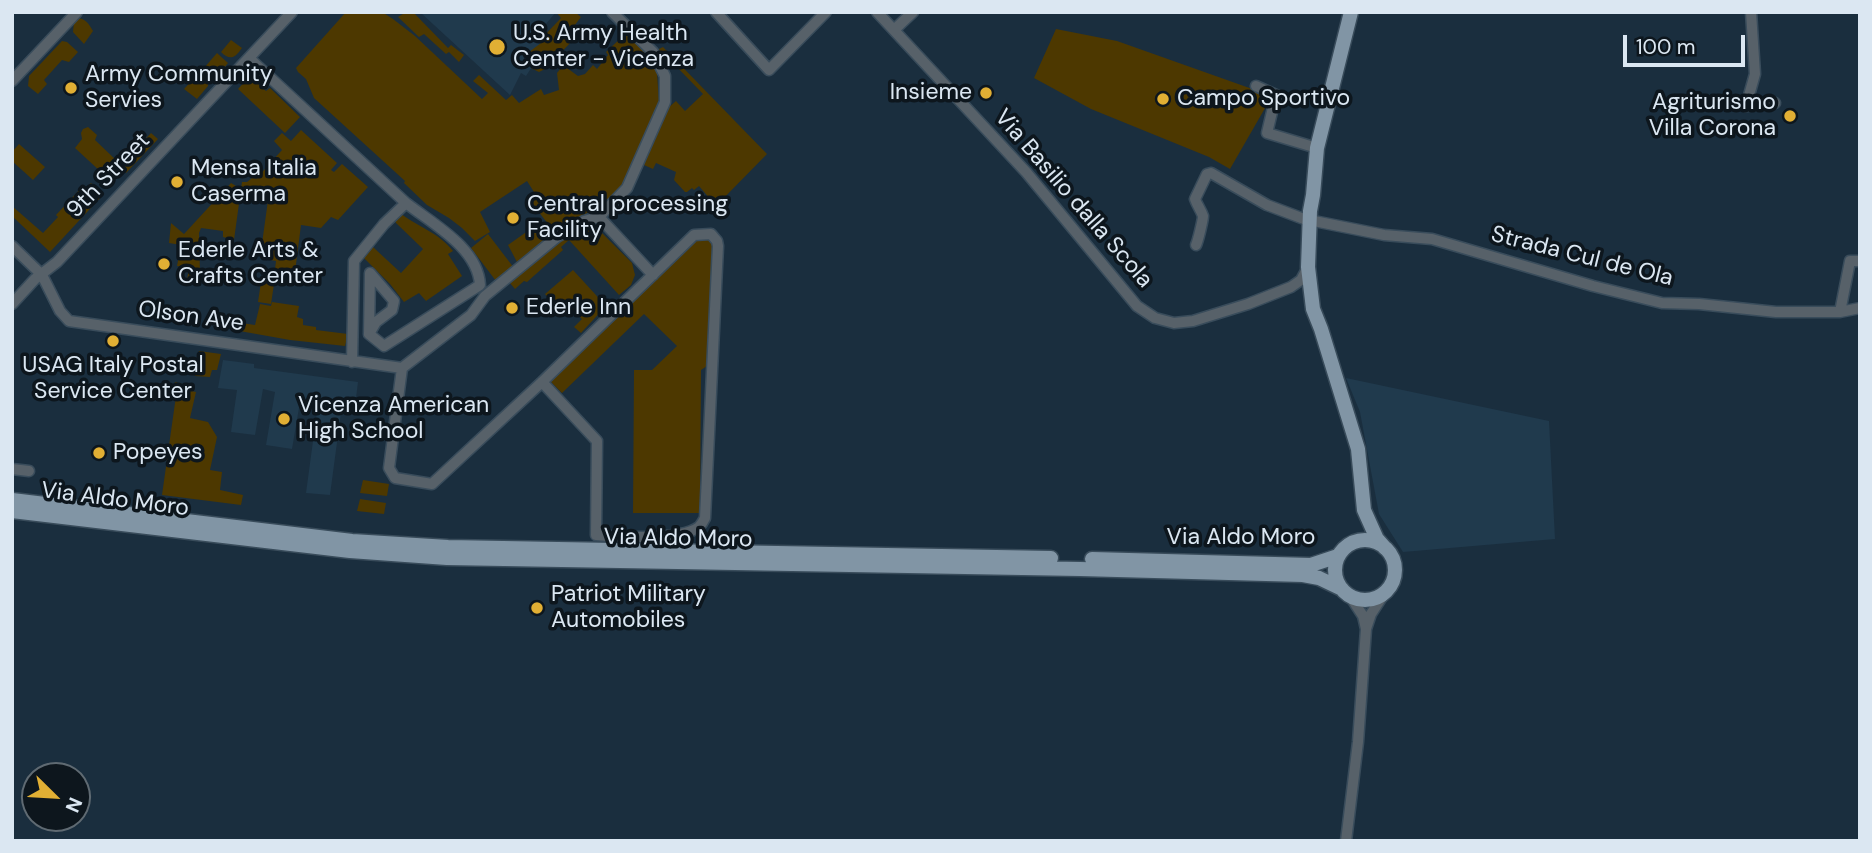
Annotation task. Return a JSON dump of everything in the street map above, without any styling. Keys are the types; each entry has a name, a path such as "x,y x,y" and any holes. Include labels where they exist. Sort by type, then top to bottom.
{"main road":[{"path":"1351,12 1317,148 1309,286 1358,449 1364,510 1377,539 1385,548 1392,557 1395,568 1391,585 1377,598 1363,601 1346,593 1336,577 1338,556 1349,545 1358,541 1367,540 1385,548"},
{"path":"1309,286 1313,221"},
{"name":"Via Aldo Moro","path":"12,500 352,541 449,547 1311,565 1338,556"},
{"path":"1349,545 1364,510"},
{"name":"Via Aldo Moro","path":"12,511 350,551 447,558 1303,575 1319,578 1346,593"}],"street":[{"path":"12,81 77,12"},
{"name":"9th Street","path":"12,304 250,59 292,12"},
{"path":"542,382 597,441 596,535 623,538 675,535 701,525 705,517 717,241 711,234 694,235 432,484 395,478 388,468 402,368 471,315 485,296 558,237 584,220 599,217 626,188 665,102 665,76 653,52 612,12"},
{"path":"716,12 769,70 826,12"},
{"name":"Via Basilio dalla Scola","path":"877,12 1026,172 1137,306 1155,318 1174,323 1193,321 1291,287 1309,286"},
{"path":"894,30 913,12"},
{"path":"1751,12 1755,74 1746,106 1775,103"},
{"path":"250,59 406,203 463,247 476,267 485,296"},
{"path":"1256,86 1276,95 1267,133 1317,148"},
{"name":"Strada Cul de Ola","path":"1196,245 1203,216 1195,199 1207,174 1211,173 1267,205 1313,221 1384,235 1432,239 1593,286 1662,303 1776,312 1840,312 1860,308"},
{"path":"352,362 354,261 384,224 406,203"},
{"path":"599,217 653,275"},
{"name":"Olson Ave","path":"12,246 42,275 60,312 69,321 402,368"},
{"path":"1840,312 1850,261 1860,261"},
{"path":"370,273 394,301 392,310 376,322 369,334 370,273"},
{"path":"369,334 384,346 480,285"},
{"path":"1291,287 1309,286"},
{"path":"12,469 29,471"},
{"path":"1346,593 1363,616 1366,629"},
{"path":"1346,841 1358,742 1366,629 1371,614 1384,594"}],"shaded area":[{"path":"346,12 382,12 415,36 482,99 488,93 473,81 479,75 506,100 512,95 519,103 541,89 544,95 559,90 557,73 569,58 572,60 567,68 578,76 585,74 593,65 597,69 608,55 606,52 623,36 628,35 654,62 659,102 623,184 606,201 555,233 528,198 534,192 527,181 480,212 490,232 475,241 449,218 427,205 405,181 314,98 306,79 298,72 296,68"},
{"path":"406,12 413,12 448,48 451,45 464,55 459,62 424,34 419,37 398,17"},
{"name":"U.S. Army Health Center - Vicenza","path":"556,12 540,31 545,40 535,62 526,76 521,73 510,95 421,13"},
{"path":"556,12 575,12 581,17 571,30 576,37 539,72 531,68 534,63 525,55 545,40 543,37 561,18"},
{"path":"78,18 87,22 93,31 84,44 73,32 74,22"},
{"path":"1056,29 1117,41 1272,96 1230,169 1209,157 1091,109 1034,78"},
{"path":"231,40 242,48 235,56 230,57 221,52"},
{"path":"62,41 78,52 69,62 62,60 44,80 47,84 38,94 28,86 29,76"},
{"path":"663,47 767,154 716,206 699,186 685,192 674,180 676,172 656,163 653,169 644,165 669,107 676,101 685,111 703,94 673,63 666,67 659,49"},
{"path":"217,53 228,63 219,74 212,75 204,68"},
{"path":"202,70 209,76 208,86 197,99 184,89"},
{"path":"250,76 266,91 270,88 300,117 285,133 238,89"},
{"path":"88,127 97,135 95,140 117,161 111,162 101,172 75,148 82,139 83,129"},
{"path":"301,130 337,163 331,170 334,172 342,164 368,187 338,220 331,217 321,228 301,225 295,272 275,269 276,261 260,258 269,193 241,189 242,182 253,177 256,179 282,150 274,141 282,133 291,141"},
{"path":"151,133 158,139 126,173 123,163"},
{"path":"19,144 45,167 33,180 12,161 12,152"},
{"path":"91,183 101,197 50,252 12,216 12,206 43,233 82,187 85,189"},
{"path":"231,183 241,189 234,240 223,237 223,231 201,228 200,273 187,280 189,268 177,266 181,245 169,243 171,223 184,234"},
{"path":"401,214 435,235 453,251 448,254 462,276 426,301 419,293 404,302 363,257 373,247 401,273 423,249 396,223"},
{"path":"539,223 557,243 580,231 600,231 632,263 635,275 631,285 619,295 569,240 561,247 563,250 527,282 524,281 515,289 504,276 496,281 471,248 488,234 514,268 518,264 508,245"},
{"path":"700,237 709,238 714,244 707,366 701,370 700,513 633,513 634,370 652,370 677,346 644,314 562,393 550,381"},
{"path":"573,270 606,306 581,333 574,327 582,319 568,307 561,312 545,294"},
{"path":"261,282 274,284 271,304 258,302"},
{"path":"272,302 299,306 297,317 303,319 303,325 316,327 316,330 348,334 345,346 234,330 235,322 255,325 260,304 271,306"},
{"path":"199,351 221,354 217,370 212,370 210,377 195,376"},
{"name":"Vicenza American High School","path":"223,360 254,364 254,368 358,382 355,406 342,405 330,495 306,493 318,404 300,402 292,449 266,445 275,392 263,389 255,435 231,432 237,390 218,388"},
{"path":"1346,378 1549,421 1555,539 1403,552 1379,514 1360,412"},
{"path":"175,382 182,384 182,389 196,392 190,418 208,422 217,437 210,470 222,472 220,490 243,495 241,505 162,495 176,396 173,395"},
{"path":"363,480 389,484 387,496 360,493"},
{"path":"360,499 386,503 384,514 357,511"}],"place":[{"name":"U.S. Army Health Center - Vicenza","path":"497,47"},
{"name":"Army Community Servies","path":"71,88"},
{"name":"Insieme","path":"986,93"},
{"name":"Campo Sportivo","path":"1163,99"},
{"name":"Agriturismo Villa Corona","path":"1790,116"},
{"name":"Mensa Italia Caserma","path":"177,182"},
{"name":"Central processing Facility","path":"513,218"},
{"name":"Ederle Arts & Crafts Center","path":"164,264"},
{"name":"Ederle Inn","path":"512,308"},
{"name":"USAG Italy Postal Service Center","path":"113,341"},
{"name":"Vicenza American High School","path":"284,419"},
{"name":"Popeyes","path":"99,453"},
{"name":"Patriot Military Automobiles","path":"537,608"}]}
